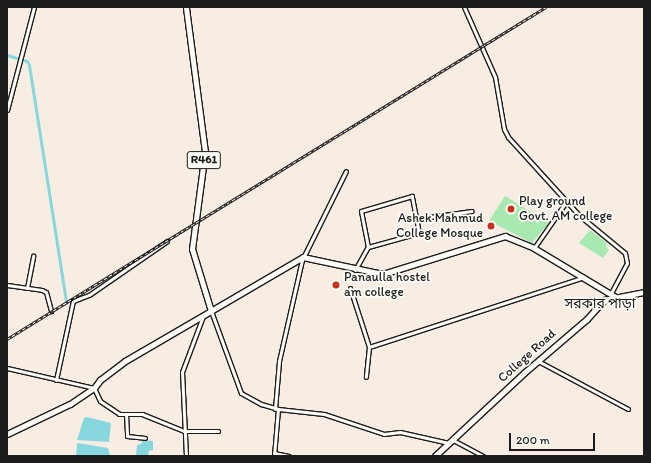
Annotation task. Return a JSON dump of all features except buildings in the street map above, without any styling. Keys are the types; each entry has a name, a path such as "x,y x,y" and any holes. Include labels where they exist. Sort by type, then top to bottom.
{"main road":[{"name":"R461","path":"186,7 205,152 192,249 211,311"},
{"path":"7,434 70,404 94,388 100,380 125,361 303,257 309,257 355,270 377,274 505,236 534,248 616,297"},
{"name":"College Road","path":"435,456 538,361 587,319 604,300 644,292"}],"street":[{"path":"7,110 34,7"},
{"path":"464,7 495,77 506,133 566,202 590,225 625,254 627,263 610,293"},
{"path":"289,456 274,455 279,361 303,257 346,171"},
{"path":"355,270 368,247 361,211 412,196 417,215 419,233 368,247"},
{"path":"534,248 566,202"},
{"path":"418,221 423,218 471,211"},
{"path":"417,215 423,218"},
{"path":"56,380 73,301 89,295 167,241"},
{"path":"28,288 33,256"},
{"path":"369,347 584,277"},
{"path":"7,285 46,292 51,311"},
{"path":"350,288 369,347 366,377"},
{"path":"211,311 241,393 276,409 324,414 384,434 400,432 449,443"},
{"path":"186,456 182,372 204,316"},
{"path":"538,361 628,409"},
{"path":"7,368 94,388 104,405 112,412 142,414 184,431 218,431"},
{"path":"126,414 127,436 145,438"},
{"path":"453,440 483,456"}],"green space":[{"name":"Play ground Govt. AM college","path":"505,196 549,223 532,243 489,221"},
{"path":"590,230 607,243 606,247 609,250 603,258 579,243"}],"water":[{"path":"87,417 111,423 109,442 77,440 84,418"},
{"path":"143,440 153,441 153,450 149,451 148,456 136,456 137,445 141,444"},
{"path":"77,443 108,448 110,456 76,456"}],"waterway":[{"path":"7,55 27,61 29,65 66,301"}],"railway":[{"path":"7,339 546,7"}],"place":[{"name":"Play ground Govt. AM college","path":"511,209"},
{"name":"Ashek Mahmud College Mosque","path":"491,226"},
{"name":"Panaulla hostel am college","path":"336,285"}],"district":[{"name":"সরকার পাড়া","path":"600,304"}]}
